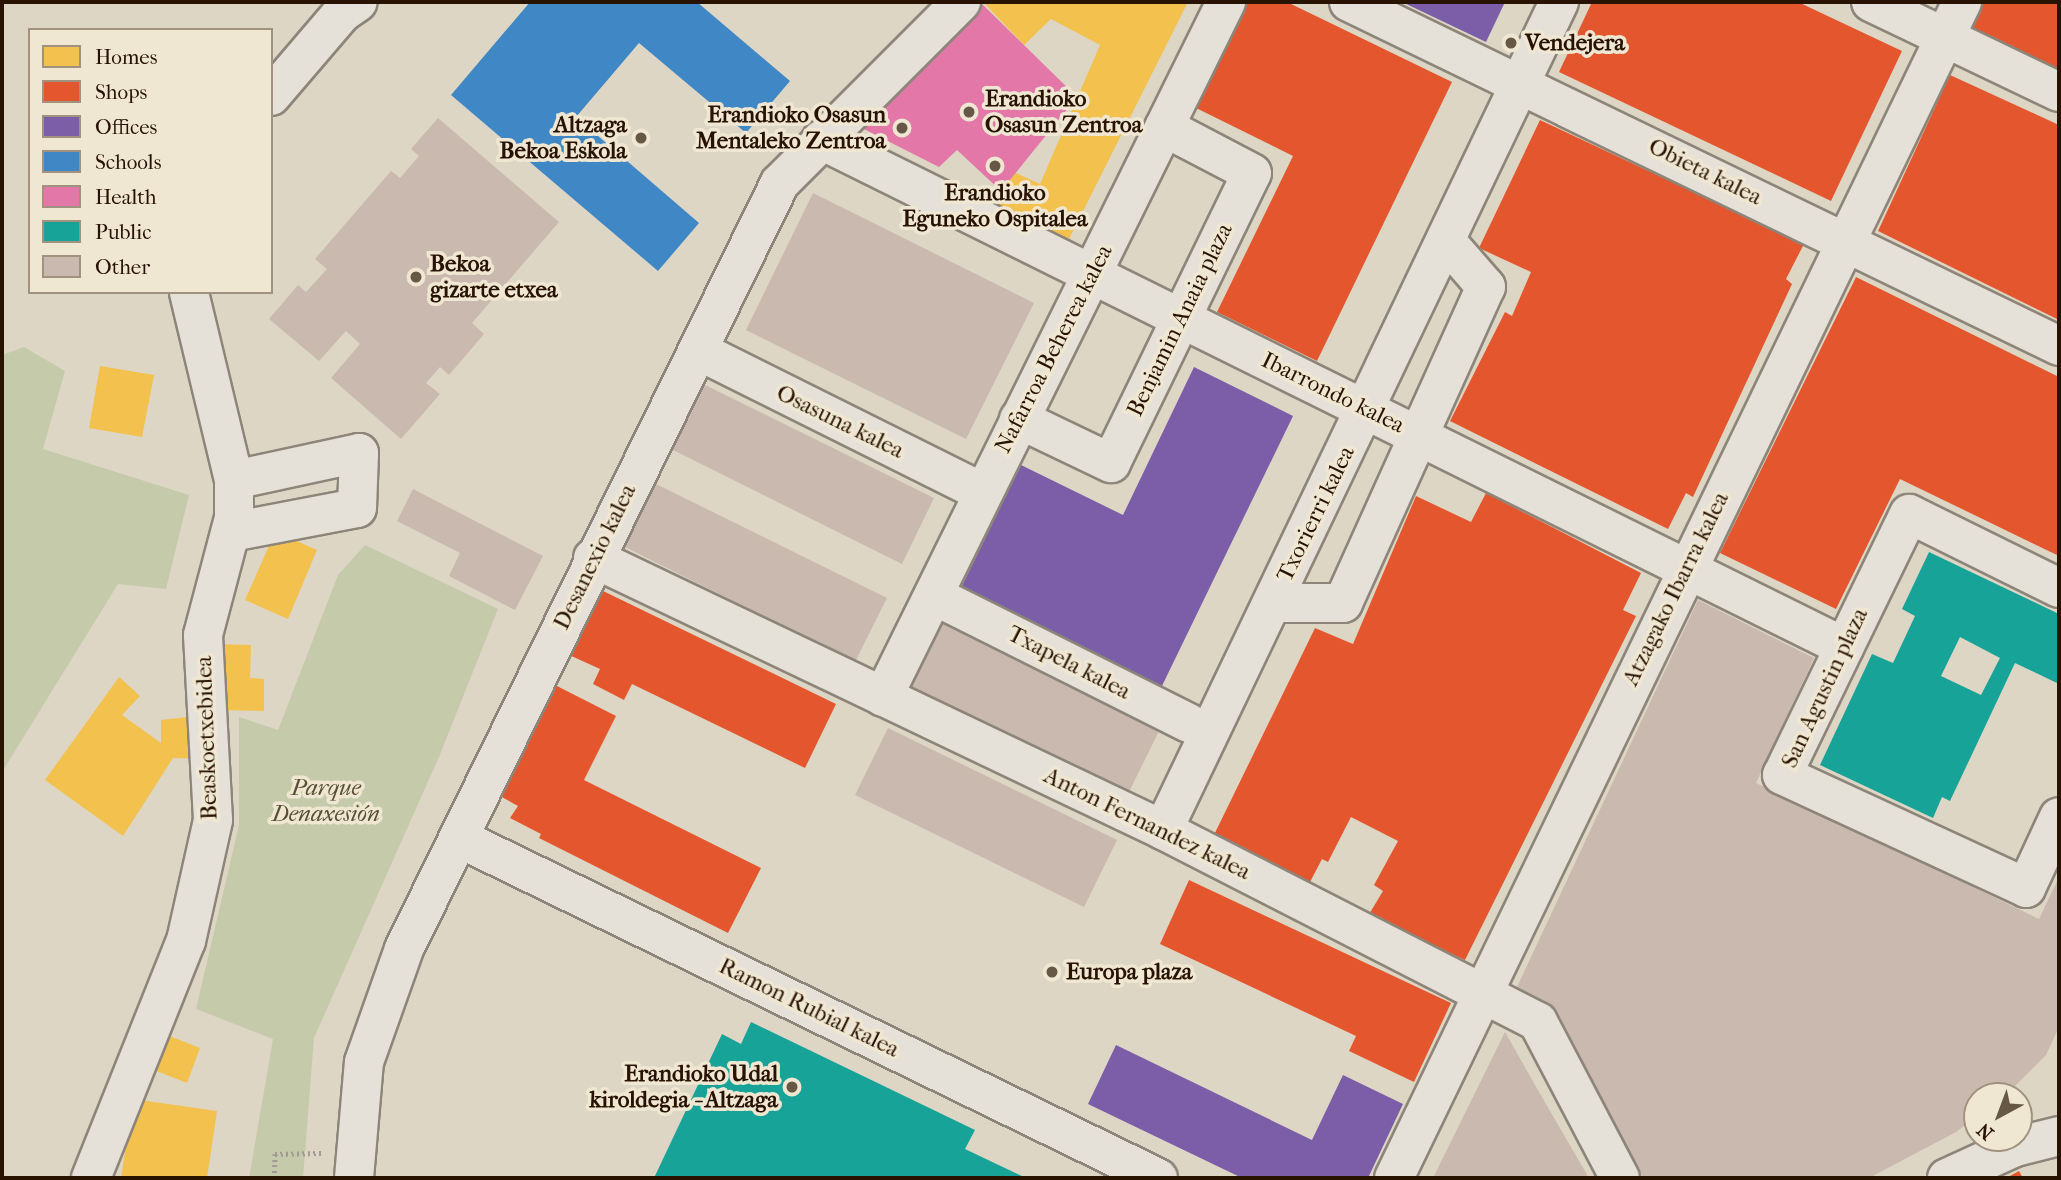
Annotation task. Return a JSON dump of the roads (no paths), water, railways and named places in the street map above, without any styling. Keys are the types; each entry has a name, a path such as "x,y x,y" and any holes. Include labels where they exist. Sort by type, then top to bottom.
{"street":[{"path":"273,94 342,13 358,2"},
{"name":"Desanexio kalea","path":"354,1165 364,1062 404,949 461,839 593,558 699,351 780,183 961,2"},
{"name":"Nafarroa Beherea kalea","path":"883,697 1226,2"},
{"name":"Obieta kalea","path":"1349,2 1849,240 2059,346"},
{"name":"Txorierri kalea","path":"1163,830 1366,411 1559,2"},
{"path":"1871,2 2059,92"},
{"name":"Atzagako Ibarra kalea","path":"1394,1178 1481,992 1849,240 1962,2"},
{"name":"Benjamin Anaia plaza","path":"1019,419 1111,463 1252,173 1164,127"},
{"name":"Ibarrondo kalea","path":"821,140 1844,647"},
{"path":"1273,603 1343,603 1486,287 1446,241"},
{"name":"Beaskoetxebidea","path":"91,1178 186,942 214,820 203,635 231,532 234,480 189,294"},
{"name":"Osasuna kalea","path":"699,351 982,492"},
{"path":"231,532 357,508 359,453 234,480"},
{"name":"San Agustin plaza","path":"2059,588 1909,514 1782,775 2026,888 2059,817"},
{"name":"Anton Fernandez kalea","path":"593,558 1163,830 1538,1022 1620,1178"},
{"name":"Txapela kalea","path":"949,603 1189,723"},
{"name":"Ramon Rubial kalea","path":"461,839 1158,1178"},
{"path":"1947,1178 2015,1147 2059,1136"}],"place":[{"name":"Vendejera","path":"1511,43"},
{"name":"Erandioko Osasun Zentroa","path":"969,112"},
{"name":"Erandioko Osasun Mentaleko Zentroa","path":"902,128"},
{"name":"Altzaga Bekoa Eskola","path":"641,138"},
{"name":"Erandioko Eguneko Ospitalea","path":"995,166"},
{"name":"Bekoa gizarte etxea","path":"416,277"},
{"name":"Europa plaza","path":"1052,972"},
{"name":"Erandioko Udal kiroldegia - Altzaga","path":"792,1087"}],"park label":[{"name":"Parque Denaxesión","path":"326,801"}]}
